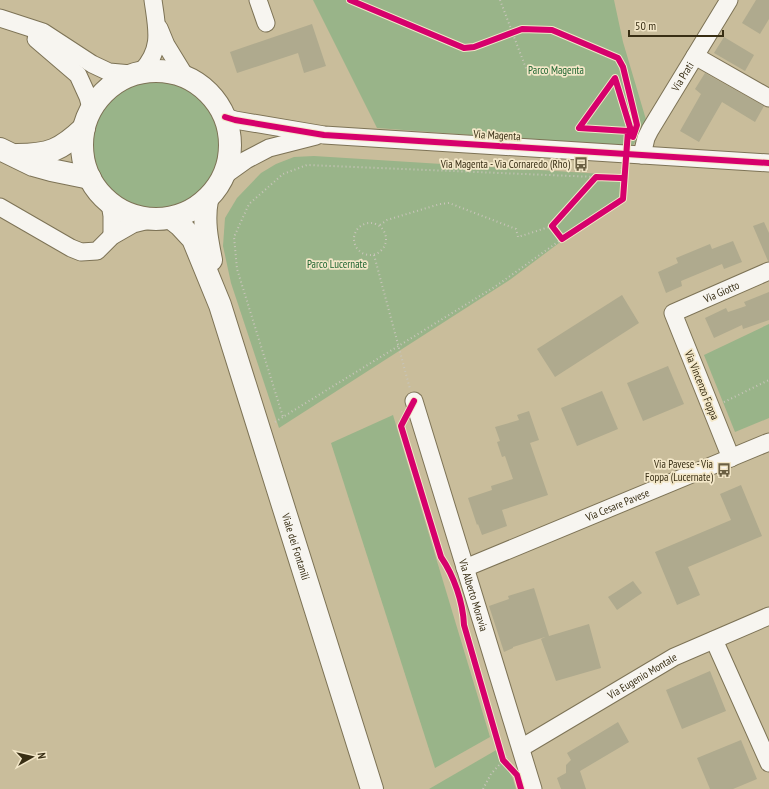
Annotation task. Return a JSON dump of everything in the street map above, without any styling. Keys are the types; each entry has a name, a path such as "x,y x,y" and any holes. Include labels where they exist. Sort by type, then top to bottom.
{"main road":[{"path":"7,152 35,155 50,152 72,139 88,118 102,94 110,86 136,73 157,70 168,71 185,76 195,81 210,94 219,105 229,129 231,145 225,175 220,184 206,200 191,211 162,219 131,215 110,203 100,194 90,178 82,149 88,118"},
{"path":"7,152 33,165 90,178"},
{"name":"Viale dei Fontanili","path":"206,200 204,211 205,230 220,305"},
{"name":"Viale dei Fontanili","path":"162,219 180,225 193,239 220,305 372,789"}],"street":[{"path":"7,20 43,32 92,64 109,72 136,73 150,63 158,41 153,0"},
{"path":"258,0 266,23"},
{"name":"Via Prati","path":"642,155 646,138 729,0"},
{"path":"7,20 40,42 78,75 88,97 88,118"},
{"path":"156,22 166,45 185,76"},
{"path":"695,56 769,98"},
{"name":"Via Magenta","path":"225,117 324,135 769,163"},
{"name":"Via Magenta","path":"225,175 246,160 270,148 297,140 324,135"},
{"path":"110,203 112,216 112,236"},
{"path":"0,207 71,248 81,252 97,251 112,236 133,224 162,219"},
{"name":"Via Giotto","path":"673,313 769,270"},
{"name":"Via Vincenzo Foppa","path":"673,313 731,458"},
{"name":"Via Alberto Moravia","path":"414,401 533,789"},
{"name":"Via Cesare Pavese","path":"465,568 769,442"},
{"name":"Via Eugenio Montale","path":"521,748 674,657 769,616"},
{"path":"714,640 769,763"}],"path":[{"path":"500,0 527,71"},
{"path":"557,220 557,233 496,286 283,418 237,269 234,237 249,204 283,174 307,165 599,177"},
{"path":"620,179 625,165"},
{"path":"591,182 599,177"},
{"path":"380,225 387,220 440,204 450,204 516,229 518,237 557,233 568,235"},
{"path":"372,222 380,225 386,234 384,247 380,252 374,255 363,254 356,247 354,240 355,233 359,227 365,223 372,222"},
{"path":"374,255 414,401"},
{"path":"712,408 769,380"},
{"path":"501,752 503,760 508,765"}],"green space":[{"name":"Parco Magenta","path":"313,0 614,0 623,42 647,123 632,147 377,128"},
{"path":"156,80 181,85 202,99 216,120 221,145 216,170 202,191 181,205 156,210 131,205 110,191 96,170 91,145 96,120 110,99 131,85"},
{"name":"Parco Lucernate","path":"314,156 619,175 623,195 511,279 279,428 231,283 223,246 225,218 237,198 261,173 276,164 294,157"},
{"path":"769,324 769,418 735,432 704,355"},
{"path":"393,415 490,737 435,768 331,443"},
{"path":"498,749 513,779 516,789 429,789"}],"building":[{"path":"756,0 769,0 769,19 760,34 742,23"},
{"path":"312,24 326,66 304,73 298,53 237,73 230,52"},
{"path":"724,37 754,55 745,71 714,53"},
{"path":"705,73 764,106 755,122 722,102 699,142 680,131 701,94 695,89"},
{"path":"764,222 769,233 769,261 753,226"},
{"path":"733,241 742,262 724,269 722,264 681,281 682,286 666,293 658,272 678,263 676,258 710,244 712,249"},
{"path":"769,292 769,320 743,329 742,325 714,338 705,318 726,308 728,312 746,306 744,302"},
{"path":"622,295 639,323 555,377 537,349"},
{"path":"668,366 684,404 643,421 627,383"},
{"path":"602,391 618,429 577,446 561,408"},
{"path":"529,411 539,440 530,443 548,495 502,510 507,526 482,535 468,498 492,490 491,486 513,479 505,456 502,457 497,442 500,441 495,427 519,420 517,415"},
{"path":"741,485 762,536 688,567 700,595 677,605 655,552 731,520 720,494"},
{"path":"633,581 642,593 617,610 608,597"},
{"path":"534,588 549,636 589,624 601,668 556,681 541,639 545,637 513,647 504,652 489,606 509,599 508,596"},
{"path":"710,671 726,711 682,729 666,690"},
{"path":"618,722 629,742 580,771 586,789 561,789 557,778 566,773 566,765 571,760 567,753"},
{"path":"741,740 757,779 733,789 710,789 697,758"}],"cycle path":[{"path":"350,0 464,48 474,47 522,29 552,30 618,58 623,67 637,125 633,137 615,78 579,128 628,131 623,199 562,239 552,226 596,177 621,178"},
{"path":"225,117 324,135 769,163"},
{"path":"414,401 401,426 441,557 450,572 460,598 464,625 503,760 517,775 521,789"}],"place":[{"name":"Via Magenta - Via Cornaredo (Rho)","path":"581,164"},
{"name":"Via Pavese - Via Foppa (Lucernate)","path":"724,470"}]}
